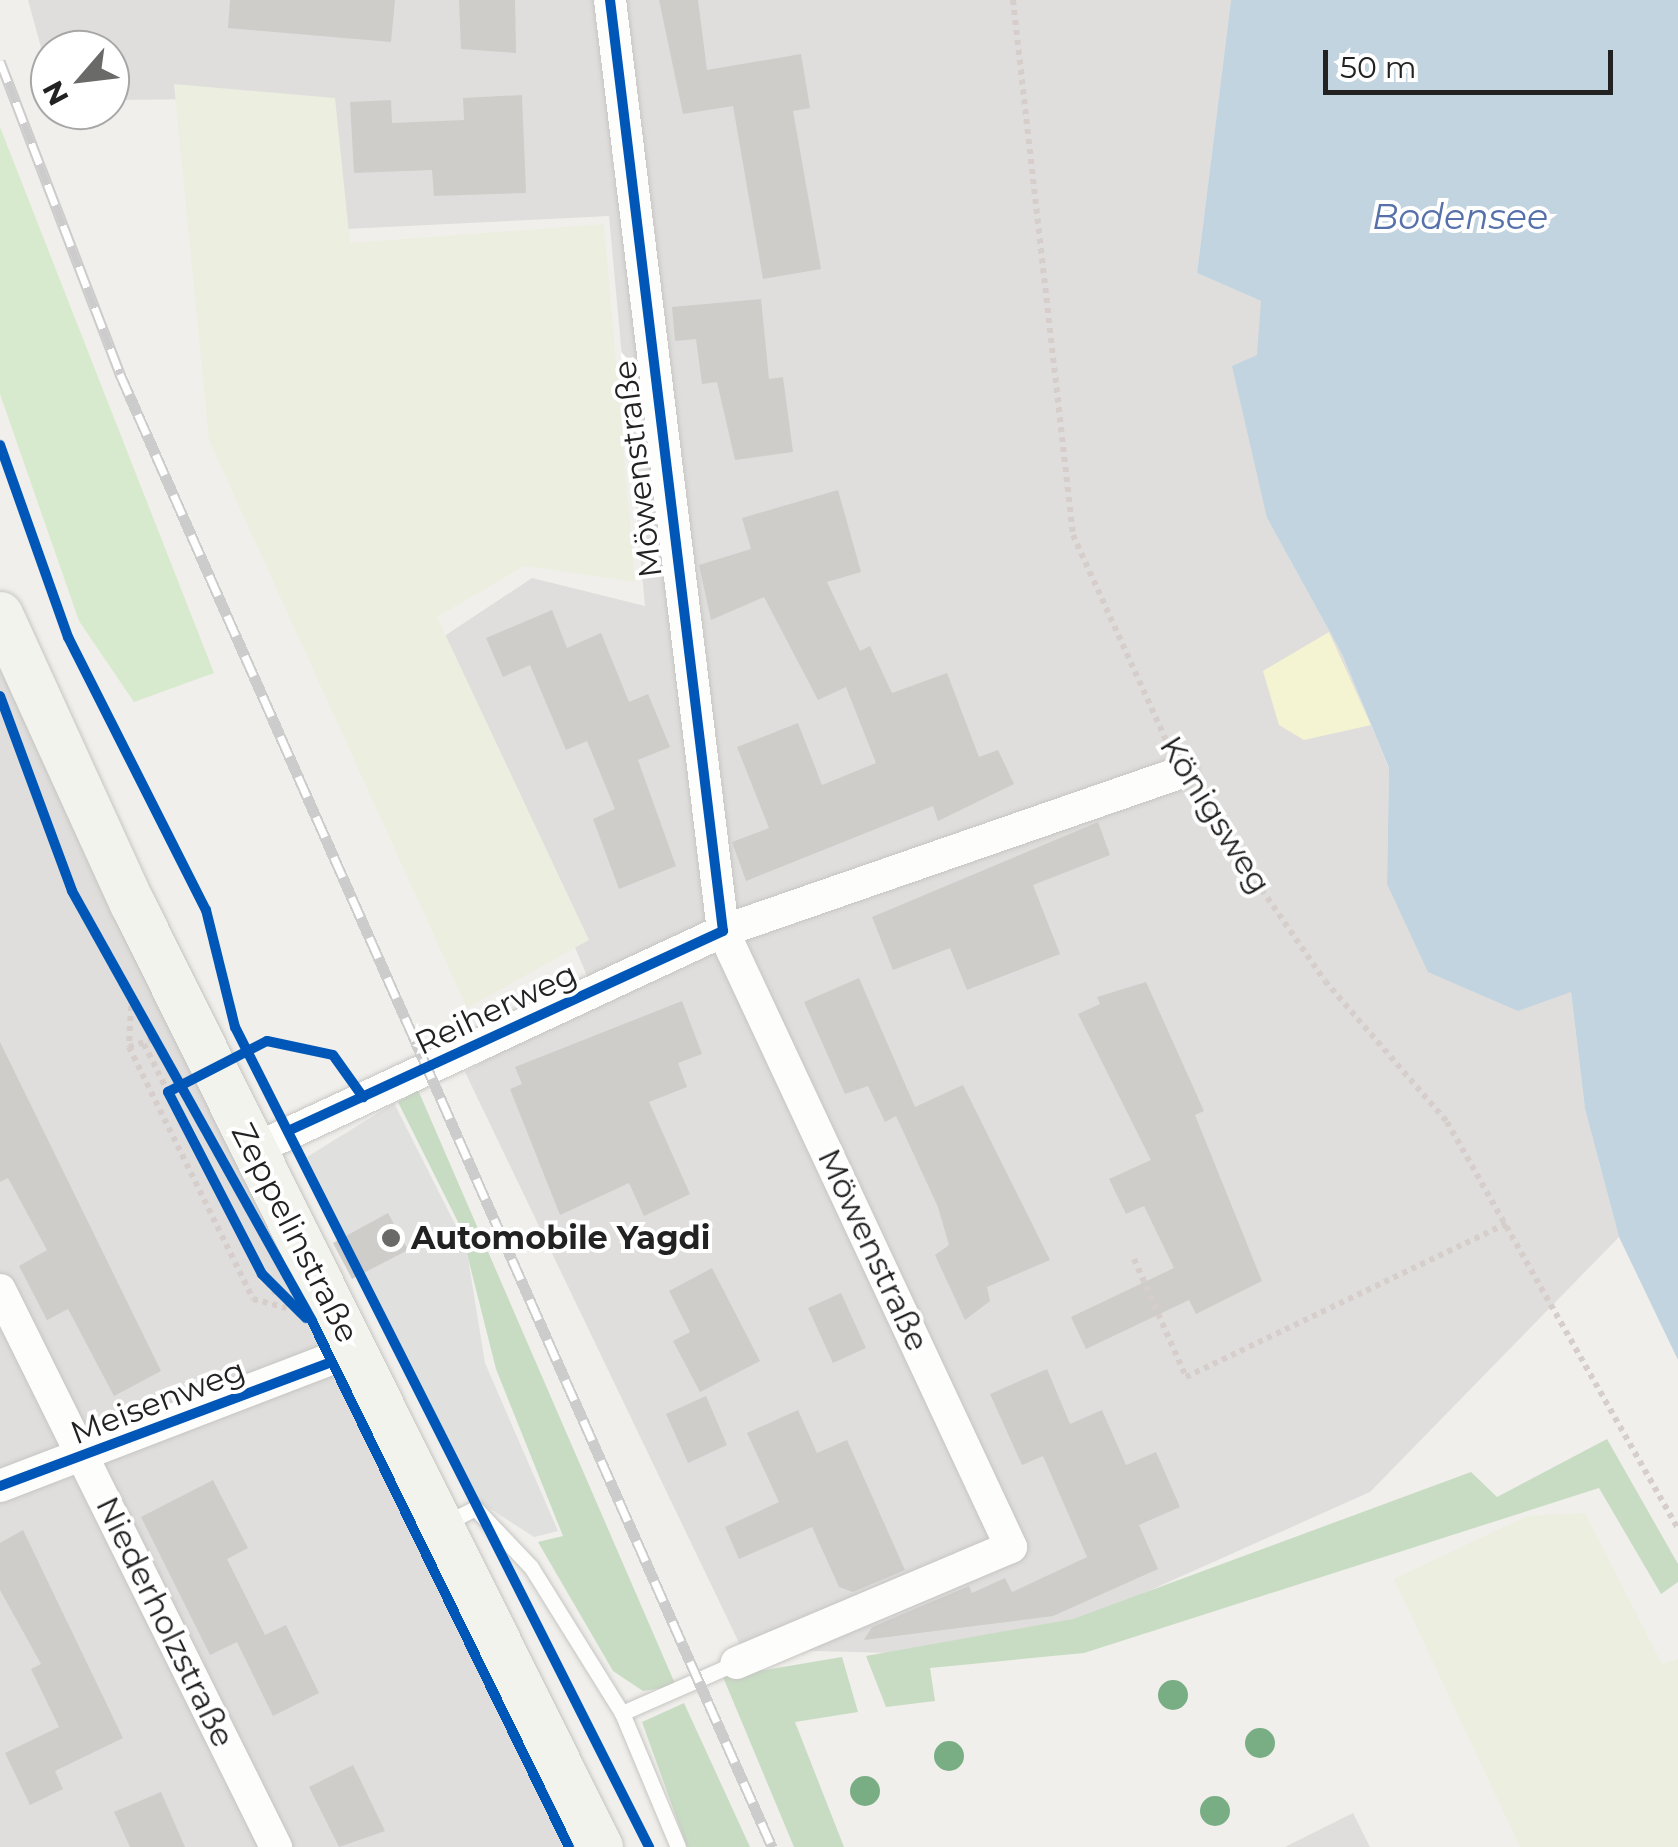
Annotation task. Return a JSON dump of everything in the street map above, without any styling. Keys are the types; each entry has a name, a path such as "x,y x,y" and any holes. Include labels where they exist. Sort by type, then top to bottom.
{"main road":[{"name":"Zeppelinstraße","path":"0,614 253,1150 354,1350 458,1517 600,1847"}],"street":[{"name":"Möwenstraße","path":"610,0 723,931 1011,1547 736,1663"},
{"name":"Reiherweg","path":"253,1150 723,931 932,851 1181,772"},
{"name":"Niederholzstraße","path":"0,1290 276,1847"},
{"name":"Meisenweg","path":"0,1486 85,1458 354,1350"}],"lane":[{"path":"458,1517 531,1567 622,1714 678,1847"},
{"name":"Möwenstraße","path":"622,1714 736,1663"}],"path":[{"path":"130,1006 129,1048 252,1299 287,1308"},
{"path":"129,1048 160,1036"},
{"path":"144,1044 168,1092"},
{"path":"1134,1259 1186,1376 1507,1223"}],"shaded area":[{"path":"28,0 1231,0 1197,273 1261,301 1267,518 1342,654 1389,769 1387,884 1571,992 1585,1109 1619,1237 1370,1492 1003,1656 742,1649 465,1072 596,997 443,637 532,578 645,606 609,216 346,229 321,98 130,100 130,30 36,30"},
{"path":"174,84 335,98 350,243 604,224 635,582 524,566 437,617 589,940 467,1008 209,440"},
{"path":"0,127 214,673 134,702 79,621 0,394"},
{"path":"0,639 250,1158 563,1847 0,1847"},
{"path":"418,1090 676,1686 643,1691 613,1671 538,1542 563,1536 496,1369 460,1226 398,1102"},
{"path":"394,1103 466,1246 485,1363 558,1531 534,1537 475,1499 307,1157"},
{"path":"1607,1439 1678,1564 1678,1582 1661,1594 1599,1488 1084,1653 930,1668 935,1701 886,1707 866,1656 1073,1619 1471,1472 1497,1497"},
{"path":"1585,1513 1662,1664 1678,1659 1678,1847 1520,1847 1394,1579 1527,1516"},
{"path":"842,1657 858,1712 795,1722 844,1847 794,1847 723,1677"},
{"path":"684,1703 750,1847 687,1847 642,1722"},
{"path":"1353,1813 1370,1847 1285,1847"}],"sand":[{"path":"1329,632 1371,725 1304,740 1279,725 1263,671"}],"water":[{"name":"Bodensee","path":"1231,0 1678,0 1678,1360 1619,1237 1585,1109 1571,992 1518,1011 1428,972 1387,884 1389,768 1342,654 1267,518 1232,366 1257,355 1261,301 1197,273"}],"building":[{"path":"230,0 395,0 391,42 228,28"},
{"path":"459,0 515,0 516,53 461,49"},
{"path":"659,0 698,0 707,70 801,54 810,108 793,111 821,269 763,279 733,106 683,114"},
{"path":"522,95 526,193 434,196 432,170 354,173 350,102 391,100 392,123 464,120 463,98"},
{"path":"761,299 769,379 783,377 793,452 735,460 717,382 702,384 696,339 675,341 672,307"},
{"path":"838,490 861,572 827,582 860,651 870,646 892,693 947,673 979,757 998,750 1014,784 938,821 933,806 746,881 732,842 769,828 737,747 798,723 822,785 876,763 846,687 818,700 764,597 711,620 699,565 751,549 742,518"},
{"path":"552,610 567,648 601,633 629,702 648,694 670,747 638,760 676,866 619,889 593,819 615,809 587,741 566,750 530,665 503,677 486,638"},
{"path":"1098,822 1110,855 1033,885 1060,954 967,990 950,948 893,970 872,917"},
{"path":"859,978 915,1107 963,1085 1050,1260 987,1287 990,1301 965,1320 935,1255 949,1245 938,1207 896,1116 885,1122 868,1086 845,1094 804,1002"},
{"path":"1146,982 1204,1111 1195,1115 1262,1281 1196,1314 1189,1300 1086,1349 1071,1317 1174,1268 1144,1206 1126,1214 1109,1179 1151,1160 1078,1014 1100,1004 1097,997"},
{"path":"682,1001 702,1054 678,1063 687,1087 649,1102 690,1194 644,1216 629,1183 560,1215 510,1089 522,1084 515,1067"},
{"path":"0,1042 161,1371 114,1396 68,1309 47,1320 19,1266 47,1250 8,1178 0,1182"},
{"path":"388,1213 408,1250 352,1279 333,1243"},
{"path":"712,1268 760,1361 700,1392 673,1341 690,1332 669,1291"},
{"path":"841,1293 866,1348 833,1363 808,1308"},
{"path":"1047,1369 1070,1424 1102,1410 1126,1465 1156,1452 1180,1507 1139,1525 1158,1569 1053,1616 864,1640 872,1627 969,1586 972,1593 1005,1578 1012,1592 1087,1557 1043,1456 1022,1465 990,1394"},
{"path":"706,1396 727,1445 688,1463 666,1414"},
{"path":"798,1410 817,1453 847,1440 905,1570 853,1592 839,1587 812,1527 739,1559 725,1527 779,1502 747,1433"},
{"path":"213,1480 248,1548 227,1559 265,1635 286,1625 319,1693 273,1716 237,1642 210,1655 141,1517"},
{"path":"23,1530 123,1738 55,1771 63,1789 30,1805 5,1753 59,1727 31,1669 41,1664 0,1590 0,1543"},
{"path":"353,1765 385,1831 339,1847 309,1787"},
{"path":"161,1792 185,1847 130,1847 114,1812"}],"railway":[{"path":"0,61 120,374 772,1847"}],"cycle path":[{"path":"288,1131 723,931 610,0"},
{"path":"0,445 68,637 206,910 235,1027 649,1847"},
{"path":"0,696 72,891 312,1321 569,1847"},
{"path":"306,1318 262,1274 168,1092 267,1041 333,1055 363,1097"},
{"path":"0,1486 332,1362"}],"place":[{"name":"Automobile Yagdi","path":"391,1238"}]}
